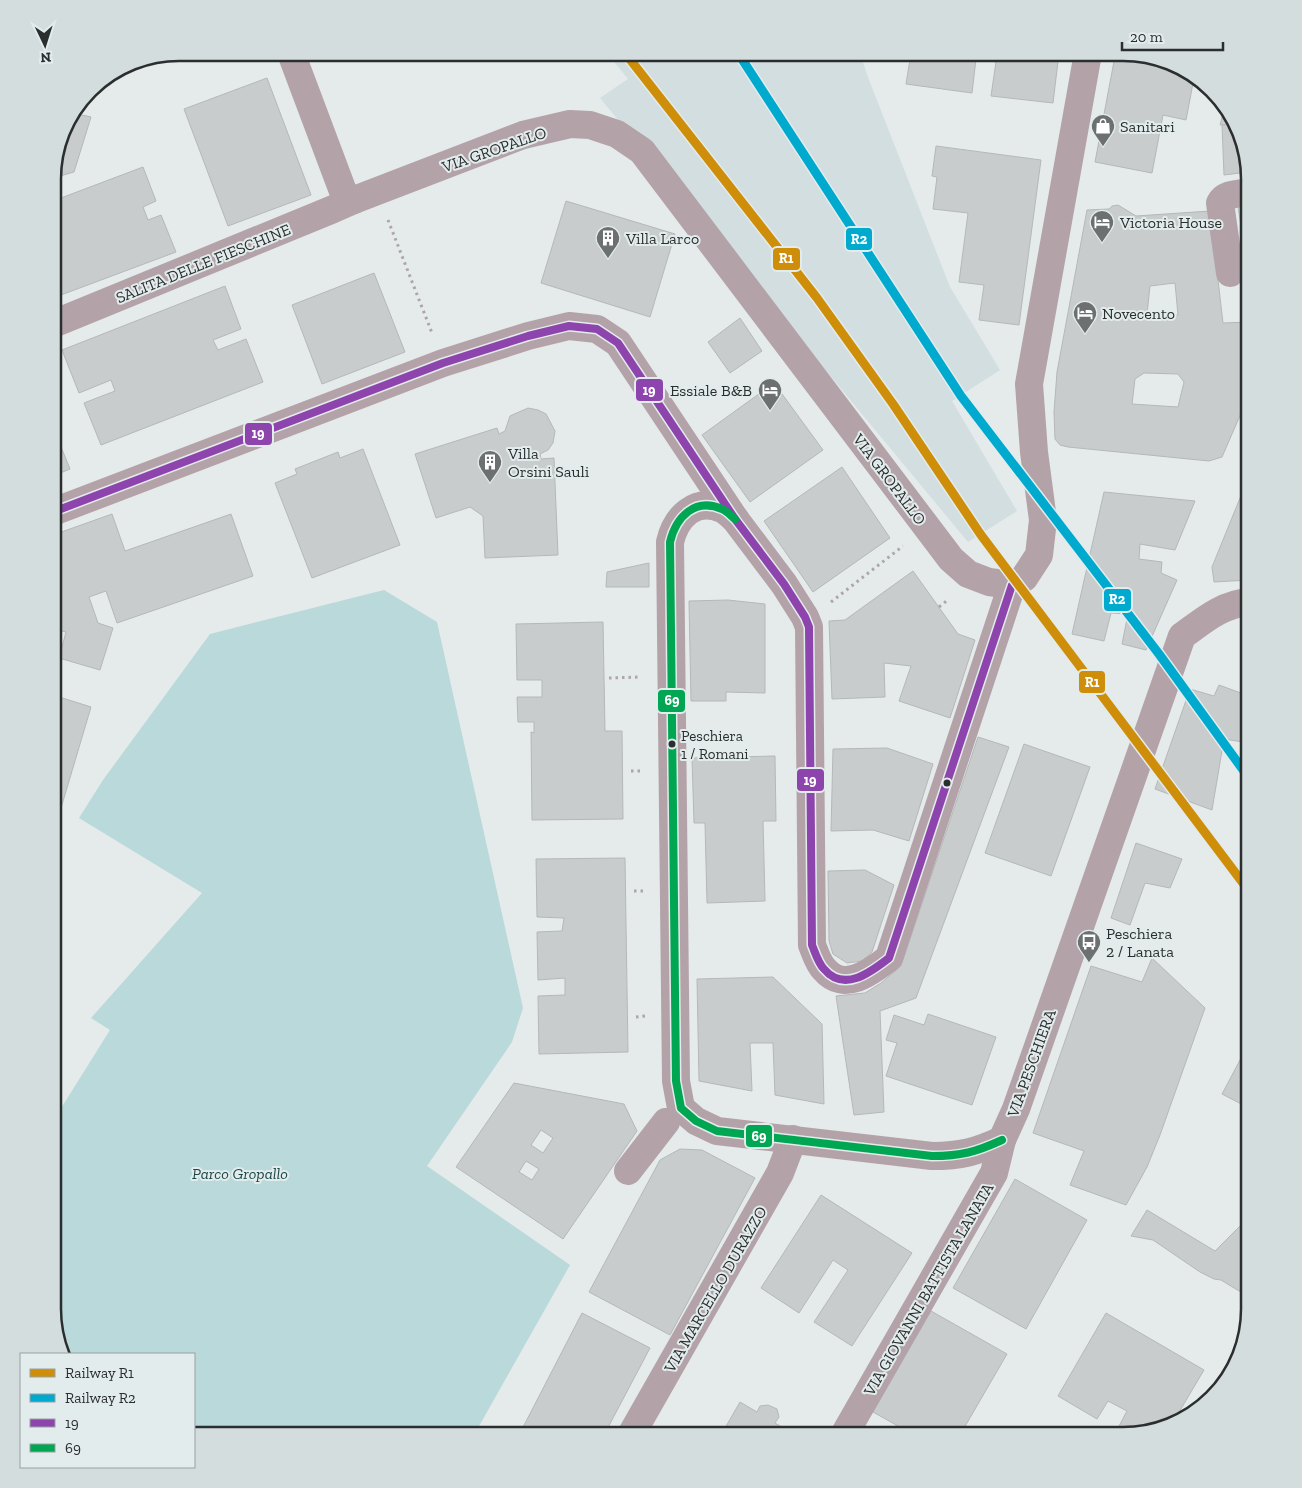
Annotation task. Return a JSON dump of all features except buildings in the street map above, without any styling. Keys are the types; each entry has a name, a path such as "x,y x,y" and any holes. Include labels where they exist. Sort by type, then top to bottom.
{"street":[{"path":"295,62 344,194 365,196"},
{"path":"62,509 443,363 528,336 569,326 597,329 618,343 734,520 784,584 805,617 809,627 812,945 823,969 832,976 848,980 868,974 889,958 1012,585 1024,578 1039,555 1043,520 1034,452 1029,384 1086,62"},
{"name":"VIA GROPALLO","path":"365,196 523,135 570,124 590,125 617,134 642,151 951,559 968,574 989,582 1012,585"},
{"path":"1230,273 1220,203 1222,198 1226,196 1241,194"},
{"name":"SALITA DELLE FIESCHINE","path":"62,320 365,196"},
{"path":"734,520 724,510 709,505 700,506 692,509 678,521 670,542 676,1081 681,1108 696,1121 717,1131 932,1156 957,1156 1002,1140"},
{"name":"VIA PESCHIERA","path":"1002,1140 1016,1109 1182,636 1220,609 1241,603"},
{"path":"628,1171 666,1122"},
{"name":"VIA MARCELLO DURAZZO","path":"636,1427 780,1173 793,1139"},
{"name":"VIA GIOVANNI BATTISTA LANATA","path":"849,1427 994,1174 1002,1140"}],"path":[{"path":"365,196 443,363"},
{"path":"825,606 906,544"},
{"path":"609,678 646,677"}],"shaded area":[{"path":"614,62 863,62 950,287 1000,370 952,401 1017,511 968,542 600,98 628,79"}],"green space":[{"name":"Parco Gropallo","path":"384,590 437,622 523,1008 512,1042 427,1166 570,1265 479,1427 195,1427 195,1353 70,1353 62,1324 61,1309 61,1108 110,1030 91,1018 202,893 79,818 103,780 210,634"}],"railway":[{"path":"744,62 961,396"}],"rail line":[{"name":"R1","path":"632,62 817,298 893,404 981,535 1241,880"},
{"name":"R2","path":"744,62 961,396 1159,654 1241,767"}],"transit line":[{"name":"19","path":"62,509 443,363 528,336 569,326 597,329 618,343 735,519 784,584 805,617 809,627 812,945 822,967 832,976 849,980 866,974 889,958 1012,585"},
{"name":"69","path":"735,519 724,510 712,506 695,508 682,517 670,542 676,1081 681,1108 696,1121 717,1131 932,1156 968,1152 984,1148 1002,1140"}],"place":[{"name":"Sanitari","path":"1103,147"},
{"name":"Victoria House","path":"1102,243"},
{"name":"Villa Larco","path":"608,259"},
{"name":"Novecento","path":"1085,334"},
{"name":"Essiale B&B","path":"770,411"},
{"name":"Villa Orsini Sauli","path":"490,483"},
{"name":"Peschiera 1 / Romani","path":"672,744"},
{"name":"Peschiera 2 / Lanata","path":"1089,963"}]}
